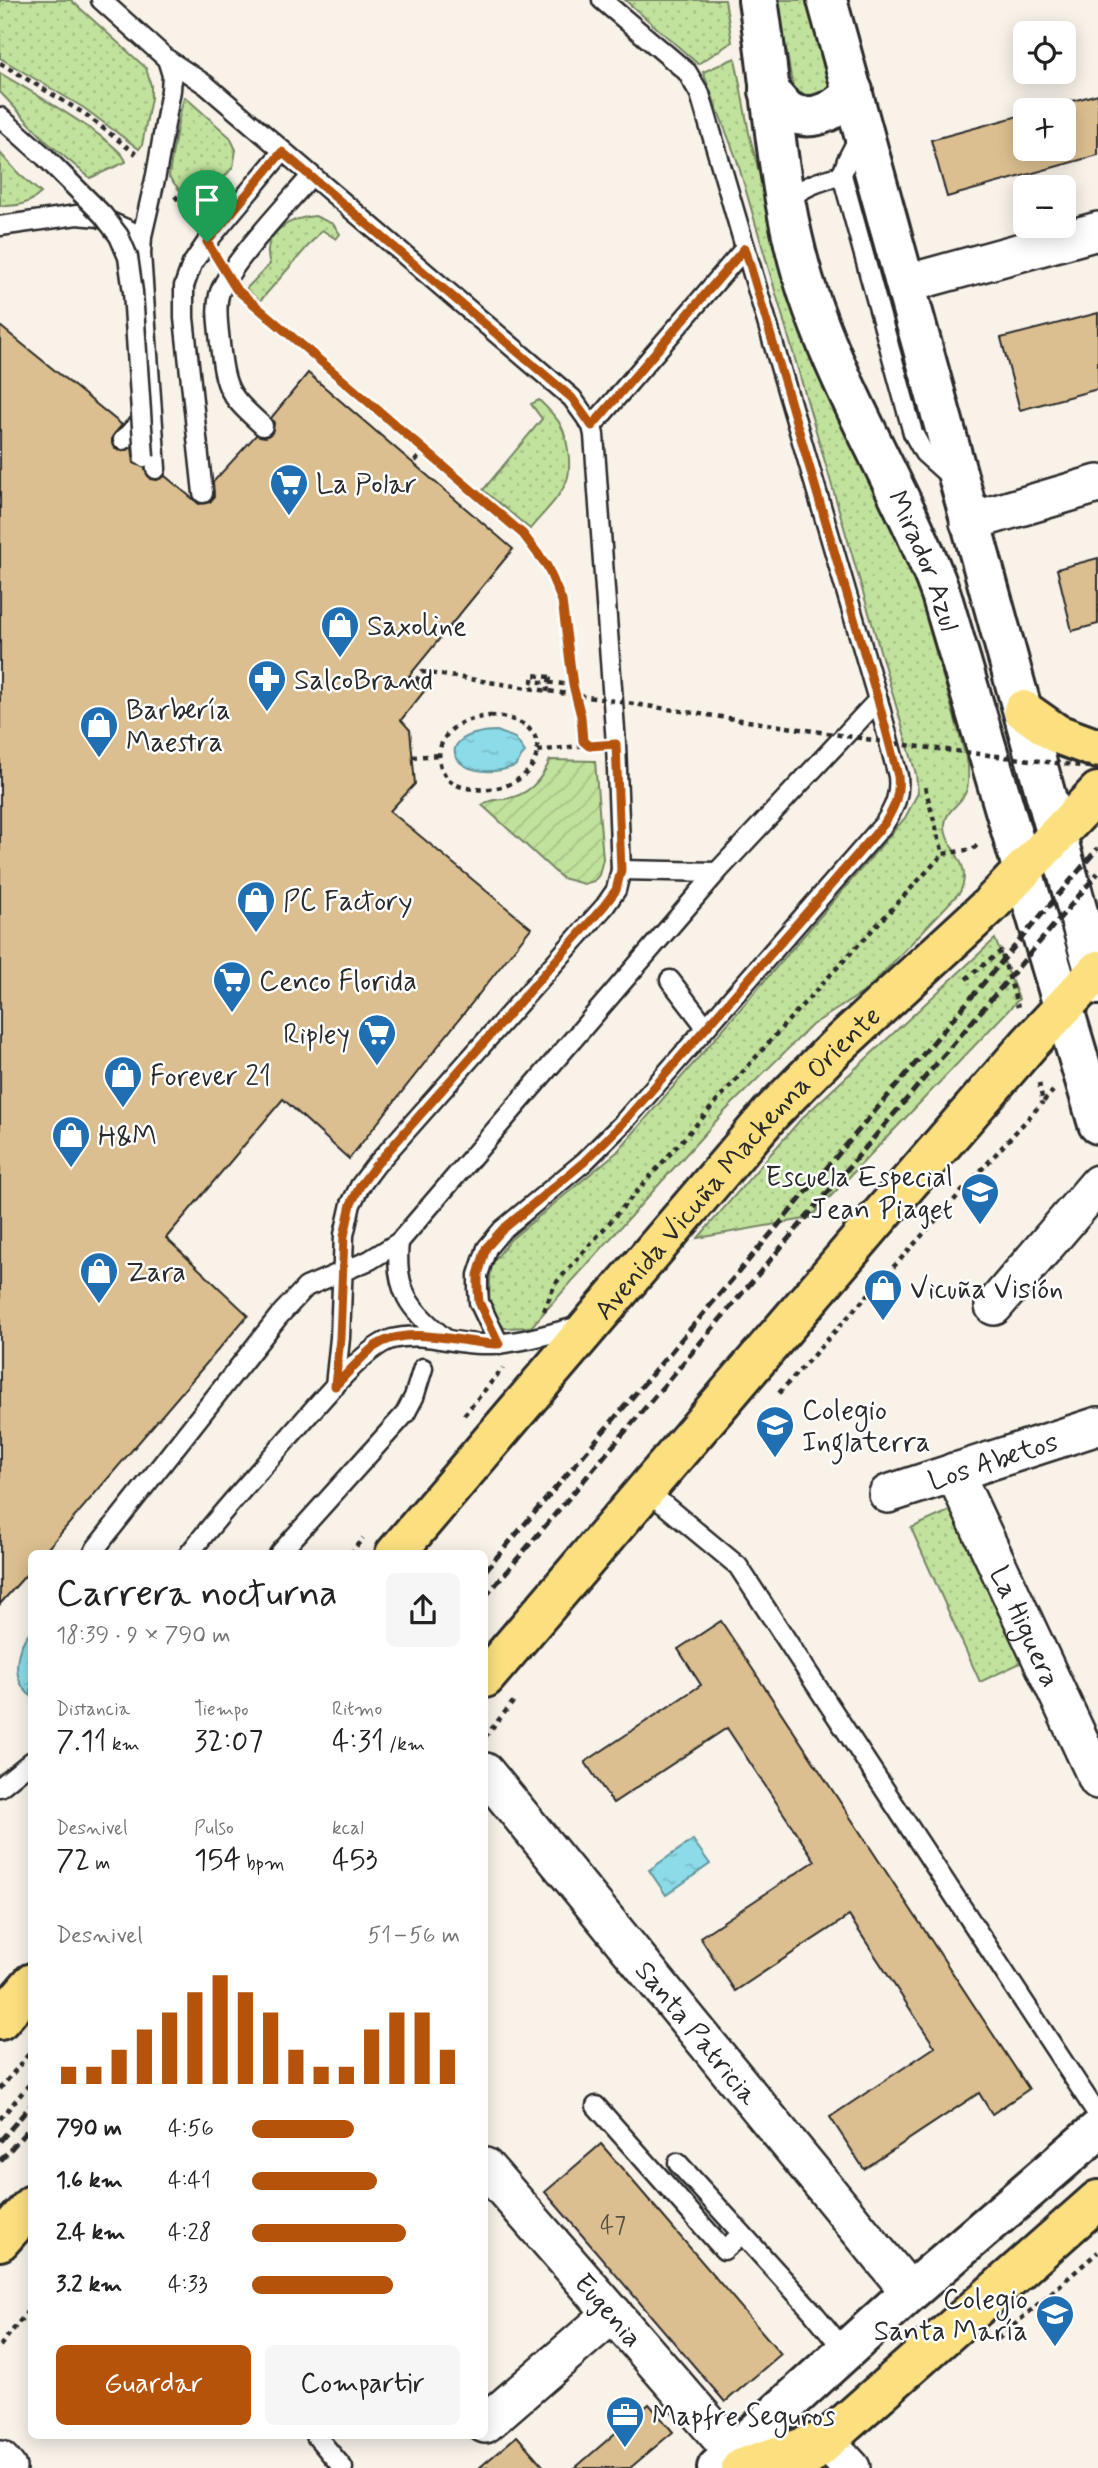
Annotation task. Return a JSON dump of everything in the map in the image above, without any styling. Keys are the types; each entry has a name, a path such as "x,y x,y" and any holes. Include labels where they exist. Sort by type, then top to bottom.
{"main road":[{"name":"Mirador Azul","path":"758,0 785,202 812,307 925,551 941,594 1098,1124"},
{"name":"Mirador Azul","path":"827,0 969,522 1097,976"},
{"path":"769,91 783,107 793,114 804,116 835,108 853,91"},
{"path":"1023,710 1057,734 1098,749"},
{"name":"Avenida Vicuña Mackenna Oriente","path":"381,1543 594,1323 692,1202 770,1114 836,1047 950,944 1098,792"},
{"path":"488,1674 1063,1007 1097,976"},
{"path":"0,2020 28,1988"},
{"path":"731,2463 845,2351 910,2292 1098,2130"},
{"path":"0,2206 28,2194"},
{"path":"795,2468 1098,2200"},
{"path":"0,2241 28,2210"},
{"path":"731,2463 825,2440"}],"street":[{"path":"905,284 1098,231"},
{"path":"969,522 1098,484"},
{"path":"994,1306 1098,1184"},
{"name":"Los Abetos","path":"888,1494 1098,1426"},
{"name":"La Higuera","path":"954,1472 1098,1780"},
{"name":"Santa Patricia","path":"488,1776 910,2292"},
{"name":"Eugenia","path":"488,2169 613,2313 731,2463"},
{"path":"488,2421 613,2313"},
{"path":"825,2440 851,2468"},
{"path":"0,2460 7,2468"}],"lane":[{"path":"101,0 167,59 206,85 572,398 592,426 598,474 616,744 621,870 616,890 384,1155 360,1186 348,1216 335,1386"},
{"path":"499,1344 479,1302 478,1275 486,1248 502,1230 584,1162 612,1135 884,824 894,809 899,788 878,700 701,94 693,80 602,0"},
{"path":"0,117 103,215 124,246 133,292 141,421 150,463 141,254 142,236 172,82 167,59"},
{"path":"863,130 842,175 913,433 924,453 960,485"},
{"path":"203,494 183,306 184,286 189,271 207,242 282,152"},
{"path":"785,202 798,190 814,182 842,175"},
{"path":"263,426 232,397 225,380 217,313 218,297 227,277 311,176"},
{"path":"0,226 77,215 99,217 142,236"},
{"path":"592,426 745,248"},
{"path":"123,440 141,421"},
{"path":"95,1550 279,1316 306,1287 370,1260 399,1241 717,872 878,700"},
{"path":"621,870 717,872"},
{"path":"670,980 706,1027"},
{"path":"399,1241 396,1267 403,1290 423,1321 446,1339"},
{"path":"192,1550 209,1527 335,1386 374,1348 385,1342 416,1336 499,1344 594,1323"},
{"path":"283,1550 405,1415 423,1368"},
{"path":"645,1489 738,1566 1098,2115"},
{"path":"0,1787 28,1764"},
{"path":"596,2106 724,2250 742,2234"},
{"path":"678,2163 845,2351"},
{"path":"319,2439 343,2468"}],"path":[{"path":"0,63 85,114 142,160 190,213 207,242"},
{"path":"227,277 236,289 523,534 547,566 562,601 573,685 586,745"},
{"path":"415,461 425,450"},
{"path":"416,681 422,672 913,746 1098,768"},
{"path":"547,692 550,677 533,675 533,681 573,685"},
{"path":"490,716 509,717 522,723 533,733 538,751 534,765 515,783 508,787 487,790 456,785 445,777 439,763 442,741 458,725 490,716"},
{"path":"538,751 616,744"},
{"path":"412,757 439,755"},
{"path":"933,819 943,854"},
{"path":"464,1415 499,1372 534,1338 555,1284 795,1013 943,854 973,849"},
{"path":"960,983 1001,951"},
{"path":"769,1403 1044,1102"},
{"path":"361,1550 381,1543"},
{"path":"488,1733 520,1694"},
{"path":"0,2089 28,2055"},
{"path":"0,2119 28,2086"},
{"path":"0,2346 28,2311"}],"green space":[{"path":"0,0 71,0 146,68 151,98 139,149 84,108 0,58"},
{"path":"625,0 725,0 732,42 698,64"},
{"path":"777,0 812,0 832,85 825,93 808,95 793,87"},
{"path":"735,58 749,133 778,247 916,582 968,765 967,789 949,813 945,824 949,841 964,872 964,881 960,892 867,990 812,1025 725,1111 531,1327 505,1328 491,1316 489,1299 491,1265 510,1240 617,1152 905,818 918,793 916,774 737,160 703,72"},
{"path":"0,73 90,129 121,153 126,162 90,178 47,142 0,92"},
{"path":"185,97 230,137 236,150 233,167 198,208 194,208 169,177"},
{"path":"0,153 41,193 22,204 0,206"},
{"path":"315,216 333,224 340,234 336,239 322,230 260,301 246,289 270,264 268,253 273,236 286,224"},
{"path":"539,400 557,419 564,432 569,471 560,493 530,529 483,490 542,419 531,404"},
{"path":"550,760 595,761 603,859 599,875 594,881 584,884 562,878 482,805 527,791 538,781"},
{"path":"995,939 1019,999 810,1218 698,1238 801,1119"},
{"path":"958,1507 1027,1660 980,1682 911,1528"}],"water":[{"path":"497,731 515,738 525,752 515,766 494,771 477,770 464,765 457,758 455,749 461,740 474,734"},
{"path":"28,1635 28,1693 20,1681 17,1664 21,1646"},
{"path":"693,1840 710,1864 666,1895 649,1870"}],"building":[{"path":"1098,94 1098,155 1026,175 1013,175 1013,179 947,197 931,140 1013,118 1013,161 1076,161 1076,100"},
{"path":"1098,313 1098,389 1020,410 1001,338"},
{"name":"Cenco Florida","path":"0,326 122,425 112,437 112,444 116,449 126,451 132,447 134,463 145,468 150,479 157,480 165,476 199,504 210,502 214,497 213,482 256,435 266,437 272,433 274,423 271,418 308,373 513,549 409,676 426,689 401,720 410,730 415,784 390,811 531,928 349,1159 283,1099 166,1238 248,1315 46,1550 28,1550 28,1572 0,1604"},
{"path":"1098,558 1098,624 1072,631 1057,569"},
{"path":"721,1621 1029,2089 992,2114 979,2093 864,2169 830,2117 935,2047 849,1916 735,1991 700,1937 815,1861 727,1728 613,1803 585,1762 701,1685 678,1649"},
{"path":"601,2144 781,2354 725,2402 545,2192"},
{"name":"Mapfre Seguros","path":"649,2404 673,2432 630,2468 575,2468"},
{"path":"517,2436 545,2468 479,2468"}],"railway":[{"path":"488,1567 1098,848"},
{"path":"488,1593 1098,873"},
{"path":"0,2141 28,2109"},
{"path":"0,2161 28,2130"}],"place":[{"name":"La Polar","path":"289,517"},
{"name":"Saxoline","path":"340,659"},
{"name":"SalcoBrand","path":"267,713"},
{"name":"Barbería Maestra","path":"99,759"},
{"name":"PC Factory","path":"256,934"},
{"name":"Cenco Florida","path":"232,1014"},
{"name":"Ripley","path":"377,1067"},
{"name":"Forever 21","path":"123,1109"},
{"name":"H&M","path":"71,1169"},
{"name":"Escuela Especial Jean Piaget","path":"980,1226"},
{"name":"Zara","path":"99,1305"},
{"name":"Vicuña Visión","path":"883,1322"},
{"name":"Colegio Inglaterra","path":"775,1459"},
{"name":"Colegio Santa María","path":"1055,2348"},
{"name":"Mapfre Seguros","path":"625,2449"}],"route":[{"path":"282,152 572,398 592,426 745,248 898,776 897,799 884,824 612,1135 584,1162 502,1230 486,1248 478,1275 479,1302 499,1344 465,1343 428,1336 393,1339 374,1348 335,1386 340,1338 344,1236 351,1204 360,1186 616,890 621,870 616,744 589,746 583,741 562,601 547,566 523,534 236,289 207,242 282,152"}]}
